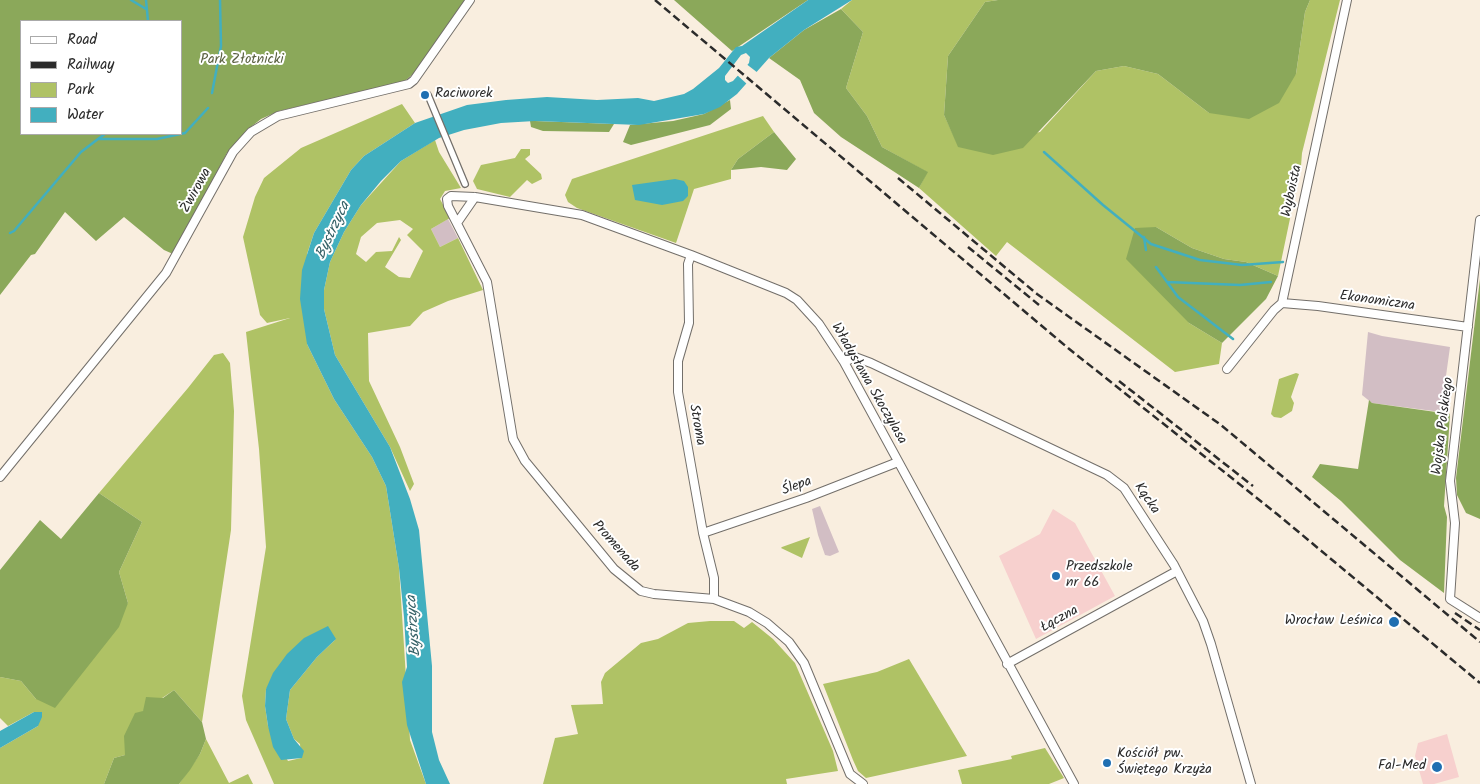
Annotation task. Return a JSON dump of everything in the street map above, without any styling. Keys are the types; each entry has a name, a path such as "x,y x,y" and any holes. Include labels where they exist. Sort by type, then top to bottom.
{"street":[{"name":"Żwirowa","path":"0,477 166,273 233,152 251,132 262,124 291,112 409,84 414,80 470,0"},
{"name":"Wyboista","path":"1282,303 1347,0"},
{"path":"428,95 464,184"},
{"name":"Promenada","path":"475,197 455,195 448,200 448,206 487,282 513,439 525,461 625,580 641,591 654,594 714,599 749,612 767,623 798,652 850,774 863,784"},
{"path":"457,223 475,197"},
{"name":"Władysława Skoczylasa","path":"475,197 582,215 691,255 786,293 797,300 819,324 844,362 1074,784"},
{"name":"Wojska Polskiego","path":"1480,220 1450,481 1454,523 1450,599 1480,618"},
{"name":"Stroma","path":"691,255 688,264 689,323 676,374 703,533 714,578 714,599"},
{"name":"Ekonomiczna","path":"1282,303 1318,306 1468,327"},
{"path":"1227,368 1274,310 1282,303"},
{"name":"Kącka","path":"844,362 855,357 872,363 1107,475 1124,488 1177,571 1212,644 1252,784"},
{"name":"Ślepa","path":"703,533 806,498 898,462"},
{"name":"Łączna","path":"1007,664 1177,571"}],"shaded area":[{"path":"448,219 458,238 440,247 431,229"},
{"path":"1368,332 1450,347 1441,412 1372,403 1362,395"},
{"path":"820,506 839,552 830,556 825,555 812,509"},
{"name":"Przedszkole nr 66","path":"1053,509 1075,523 1115,596 1036,639 999,556 1040,534"},
{"name":"Fal-Med","path":"1447,734 1459,777 1434,784 1423,784 1415,756 1418,743"}],"green space":[{"name":"Park Złotnicki","path":"0,0 465,0 415,72 404,82 279,111 261,119 247,130 227,153 173,254 164,250 124,217 96,241 65,212 35,254 31,255 0,295"},
{"path":"674,0 808,0 732,51"},
{"path":"852,0 998,0 985,2 948,56 944,115 959,147 1040,132 1096,71 1124,66 1158,74 1209,113 1296,74 1305,12 1310,0 1340,0 1302,153 1301,166 1278,276 1246,262 1224,259 1192,248 1156,227 1189,323 1222,343 1219,364 1175,372 1007,242 996,256 919,188 927,172 882,147 867,116 846,88 863,32 841,9"},
{"path":"998,0 1310,0 1305,12 1296,74 1279,103 1249,119 1209,113 1158,74 1124,66 1096,71 1023,148 993,155 958,147 944,115 948,56 985,2"},
{"path":"841,9 863,32 846,88 867,116 882,147 928,172 919,188 841,137 814,113 800,80 769,58 804,30"},
{"path":"730,100 731,109 710,125 631,145 623,142 630,125 673,121 704,114"},
{"path":"402,104 415,123 364,156 351,170 314,233 307,254 307,344 334,399 372,457 386,486 399,568 410,740 426,784 274,784 246,720 242,696 266,547 259,449 246,332 290,318 267,323 260,315 243,237 255,197 264,178 301,148","holes":["336,639 317,657 290,690 286,719 294,739 300,744 301,758 288,761 268,726 265,706 266,689"]},
{"path":"763,116 774,132 738,159 731,170 731,179 694,189 676,243 577,208 568,202 565,195 572,179"},
{"path":"530,121 614,124 609,132 543,131 531,127"},
{"path":"774,132 796,159 787,170 761,167 731,170 738,159"},
{"path":"435,140 439,152 461,188 445,191 440,199 450,218 431,229 440,247 458,238 483,290 448,301 423,312 410,326 368,333 369,381 400,447 414,484 410,491 390,447 335,355 324,309 324,290 330,262 344,232 361,205 401,161","holes":["400,220 413,229 407,235 423,251 410,278 399,277 385,267 401,240 399,237 392,251 376,252 366,262 356,254 361,237 377,223"]},
{"path":"521,149 530,149 530,155 525,159 541,174 542,179 532,184 527,180 510,197 477,189 473,181 481,165 515,158"},
{"path":"1156,227 1192,248 1224,259 1246,262 1278,276 1266,299 1222,343 1189,323 1126,259 1135,228"},
{"path":"1480,279 1480,519 1466,513 1457,495 1456,478"},
{"path":"223,353 230,363 234,411 231,530 202,722 174,690 143,711 125,755 114,758 104,784 0,784 0,748 38,726 34,712 8,726 0,718 0,677 21,681 36,699 128,603 119,572 142,522 99,493 214,355"},
{"path":"1296,373 1299,374 1291,397 1294,403 1292,411 1281,418 1274,417 1271,414 1279,379"},
{"path":"1369,400 1372,403 1450,414 1444,506 1447,517 1444,593 1400,560 1341,501 1312,477 1320,464 1358,469"},
{"path":"99,493 142,522 119,572 128,603 119,627 55,708 36,699 21,681 0,677 0,570 40,520 61,539"},
{"path":"810,537 802,558 781,548 782,547"},
{"path":"734,621 744,628 752,622 773,639 795,663 833,751 838,771 786,779 787,784 543,784 555,738 578,734 571,705 603,704 601,682 605,673 641,643 658,639 688,623"},
{"path":"909,659 967,756 866,778 858,771 823,684 877,672"},
{"path":"174,690 202,722 206,739 200,754 190,770 179,784 104,784 114,758 125,755 124,736 135,713 143,711 146,697 163,698"},
{"path":"206,739 229,783 248,774 253,784 179,784 200,754"},
{"path":"1045,748 1064,778 1049,784 962,784 958,770 1012,759 1011,756"}],"water":[{"name":"Bystrzyca","path":"808,0 852,0 804,30 769,58 737,94 720,107 704,114 639,125 535,121 501,123 464,130 439,138 401,161 381,181 361,205 344,232 330,262 324,290 324,309 335,355 390,447 410,499 419,530 432,666 432,732 439,760 450,784 426,784 407,725 402,682 407,667 404,617 399,568 386,486 372,457 334,399 307,344 300,299 302,270 314,233 351,170 364,156 415,123 467,105 506,100 547,97 597,100 638,98 654,101 684,94 719,68 736,47 742,46","holes":["746,53 750,57 749,63 733,81 728,83 725,80 725,76 741,55"]},
{"path":"675,179 684,181 688,187 688,196 683,201 662,205 635,200 632,185"},
{"path":"328,626 336,639 317,657 290,690 286,719 294,739 304,751 302,758 281,760 273,747 268,726 265,706 266,689 273,673 287,654 304,638"},
{"path":"34,712 42,712 38,726 0,748 0,731"}],"pier":[{"path":"745,63 758,73 748,85 736,74"}],"waterway":[{"path":"131,0 146,9"},
{"path":"146,0 148,20"},
{"path":"212,93 221,46 220,0"},
{"path":"182,134 185,133 208,108"},
{"path":"98,139 104,135"},
{"path":"10,233 14,231 81,152 98,139 157,139 176,135"},
{"path":"1044,152 1103,205 1151,244 1200,260 1242,265 1283,262"},
{"path":"1144,237 1146,250"},
{"path":"1156,267 1178,297 1233,339"},
{"path":"1167,282 1240,285 1271,282"}],"railway":[{"path":"655,0 1068,348 1277,514 1480,683"},
{"path":"898,178 1037,294 1221,425 1480,642"},
{"path":"968,247 1039,305"},
{"path":"1119,381 1253,486"},
{"path":"1455,613 1480,630"}],"place":[{"name":"Raciworek","path":"425,95"},
{"name":"Przedszkole nr 66","path":"1056,576"},
{"name":"Wrocław Leśnica","path":"1394,622"},
{"name":"Kościół pw. Świętego Krzyża","path":"1107,763"},
{"name":"Fal-Med","path":"1437,767"}]}
